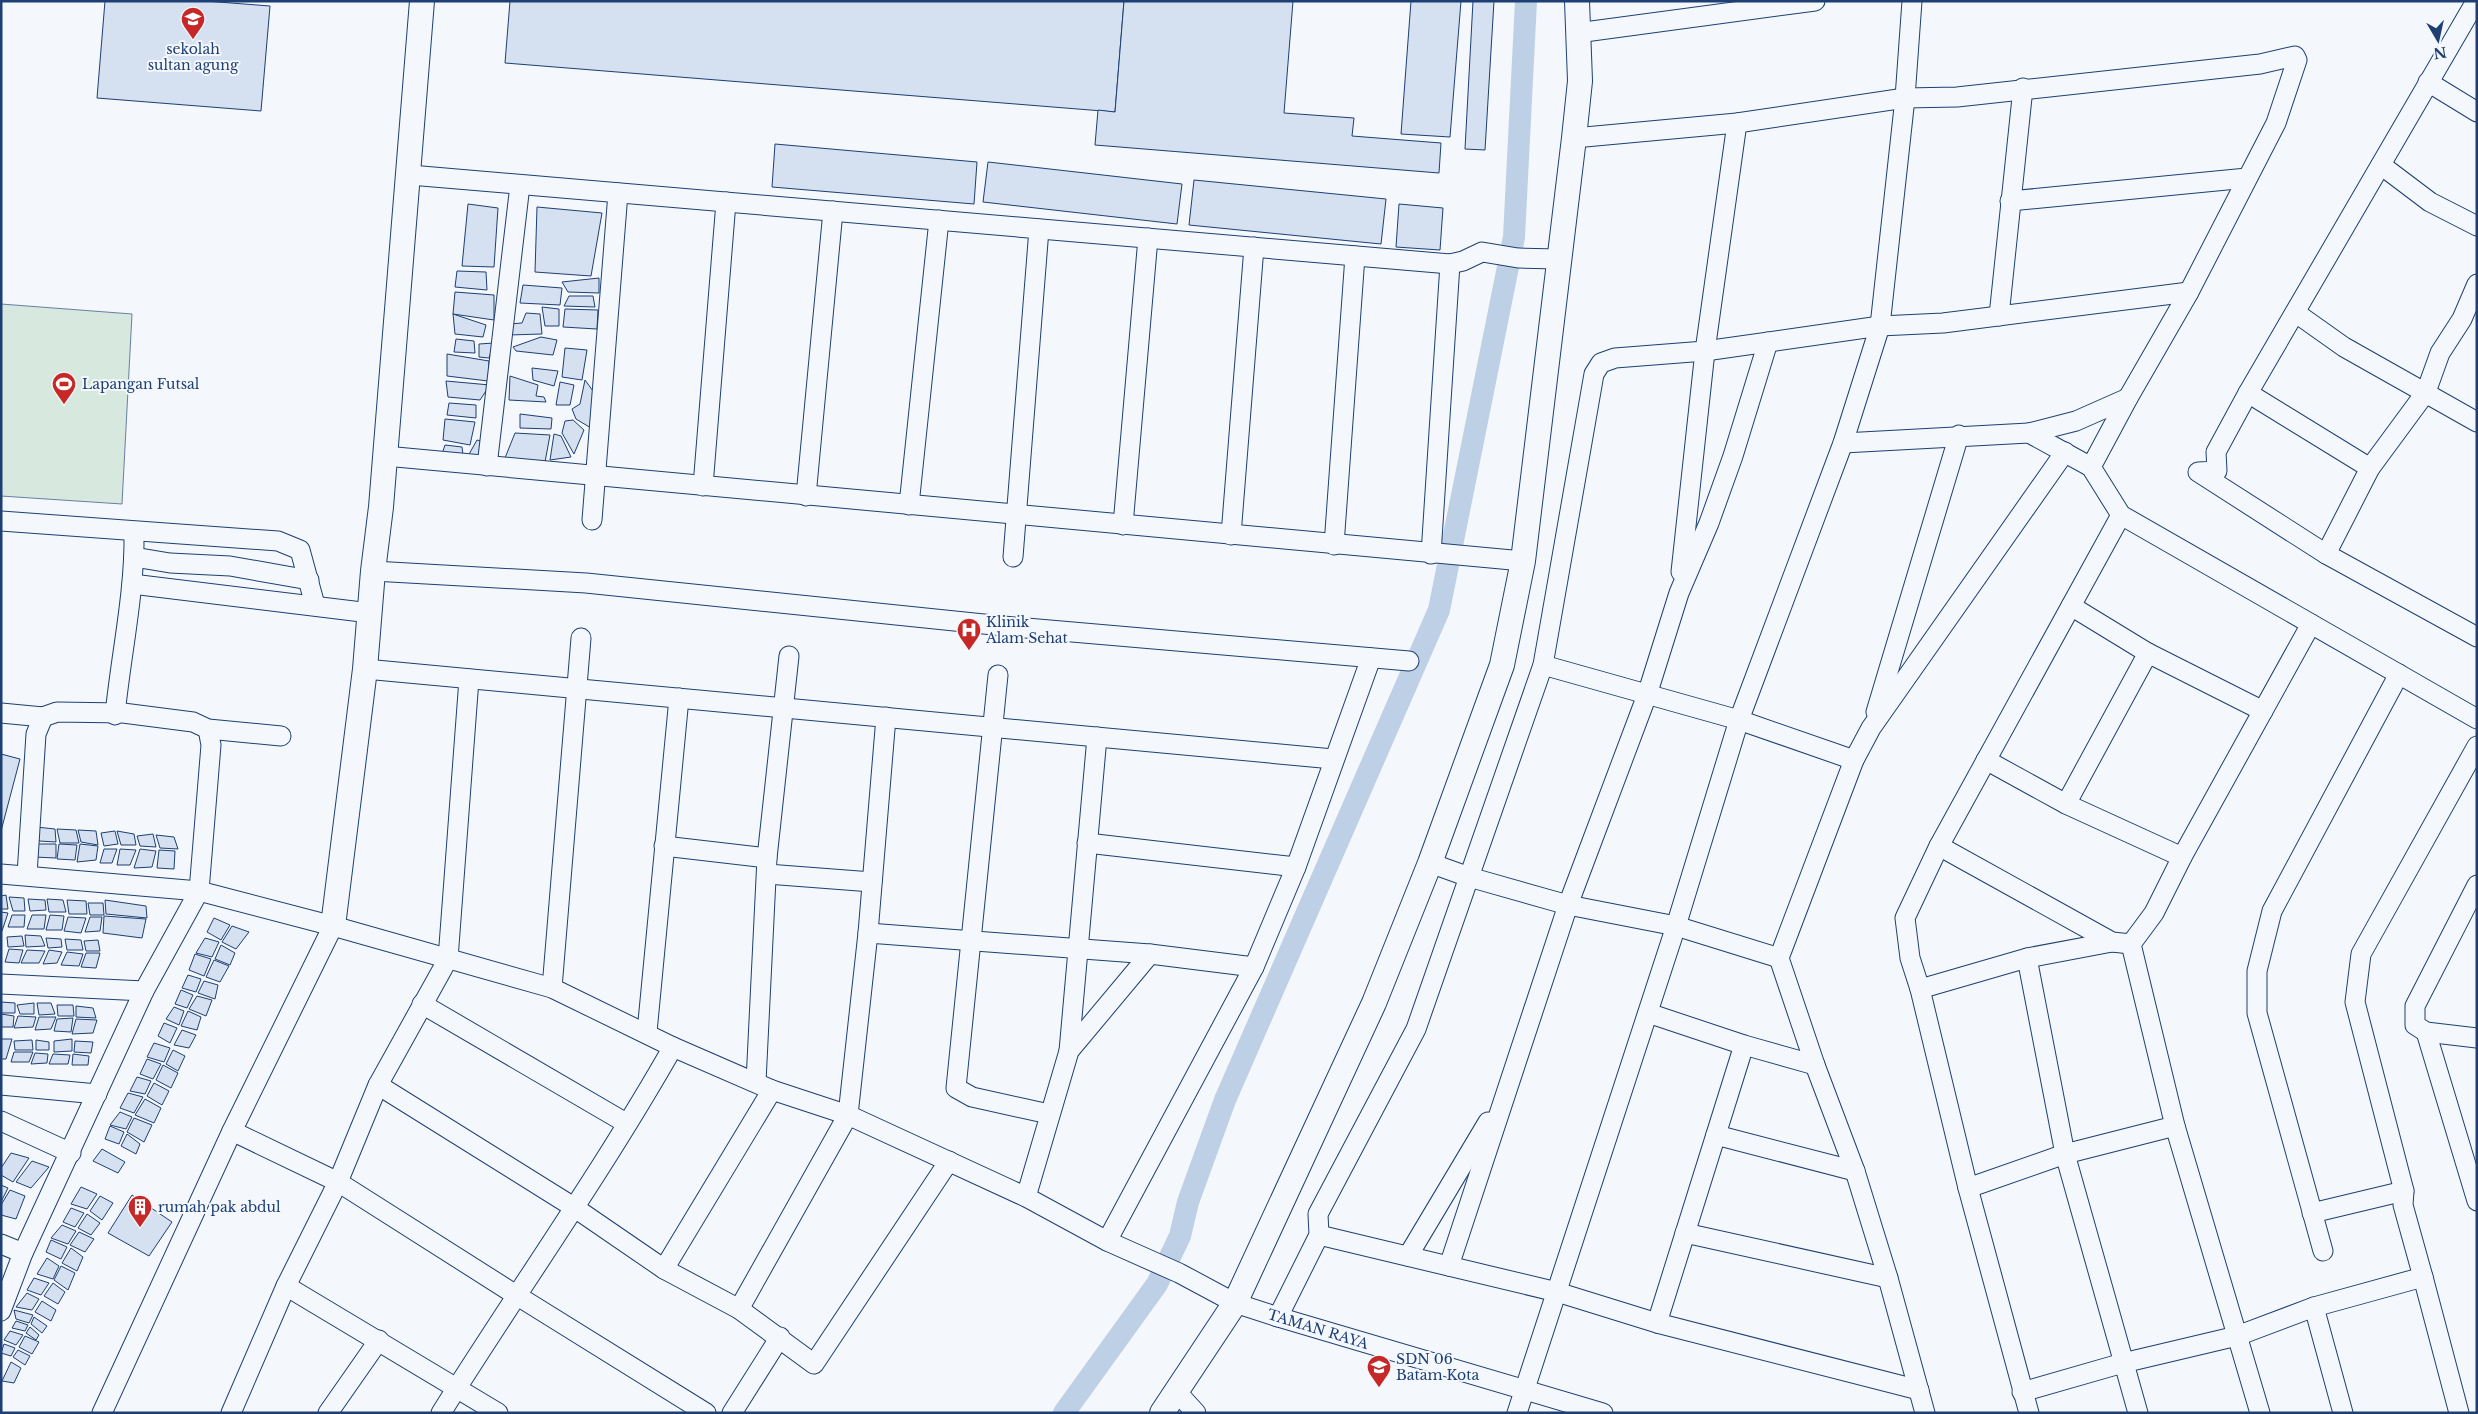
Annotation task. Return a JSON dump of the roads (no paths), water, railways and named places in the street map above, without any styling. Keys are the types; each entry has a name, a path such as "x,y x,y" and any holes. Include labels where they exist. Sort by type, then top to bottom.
{"street":[{"path":"102,1413 232,1130 333,926 365,669 373,571 382,507 410,175 422,1"},
{"path":"1162,1413 1235,1303 1374,1003 1430,863 1502,665 1523,561 1574,138 1580,81 1577,1"},
{"path":"1577,33 1707,8 1815,1"},
{"path":"1517,1413 1676,926 1738,720 1843,443 1880,326 1905,98 1912,1"},
{"path":"2477,5 2472,8 2428,82 2248,393 2216,452 2217,471 2198,472 2326,554 2477,637"},
{"path":"1574,138 1737,123 1905,98 1957,97 2024,88 2260,64 2294,56 2297,60 2276,123 2189,292 2128,398 2092,467"},
{"path":"2428,82 2477,112"},
{"path":"1999,316 2010,201 2024,88"},
{"path":"1679,593 1705,350 1737,123"},
{"path":"2381,165 2430,202 2477,226"},
{"path":"410,175 1450,264 1463,261 1482,252 1518,258 1558,259"},
{"path":"2010,201 2247,178"},
{"path":"487,466 520,184"},
{"path":"592,520 618,193"},
{"path":"703,486 726,202"},
{"path":"806,496 833,212"},
{"path":"909,505 938,220"},
{"path":"1013,557 1039,229"},
{"path":"1123,525 1148,238"},
{"path":"1231,535 1254,247"},
{"path":"1334,545 1355,256"},
{"path":"1434,554 1450,264"},
{"path":"2326,554 2370,468 2426,392 2440,353 2469,323 2477,284"},
{"path":"1278,1317 1319,1235 1318,1214 1416,1029 1544,665 1594,374 1601,363 1615,358 1705,350 1880,326 1999,316 2189,292"},
{"path":"2296,313 2344,347 2477,422"},
{"path":"1449,1266 1568,905 1647,695 1679,593 1709,523 1733,456 1768,342"},
{"path":"2248,393 2370,468"},
{"path":"1843,443 2029,433 2076,421 2128,398"},
{"path":"2029,433 2065,452 2074,460 2092,467 2121,515 2477,719"},
{"path":"1871,728 1959,436"},
{"path":"1925,1413 1888,1278 1855,1171 1815,1065 1779,958 1854,760 1871,728 2065,452"},
{"path":"385,456 1523,561"},
{"path":"2029,1413 1968,1188 1920,989 1910,958 1905,918 1939,846 2121,515"},
{"path":"1,520 134,532 278,541 300,550 315,604"},
{"path":"115,715 132,584 134,532"},
{"path":"134,557 170,563 230,566 309,580"},
{"path":"373,571 586,582 994,625 1409,661"},
{"path":"132,584 315,604 370,612"},
{"path":"2072,606 2148,653 2263,711"},
{"path":"2131,944 2154,913 2182,857 2311,624"},
{"path":"552,988 581,638"},
{"path":"2066,804 2148,653"},
{"path":"664,1269 764,1086 767,866 789,656"},
{"path":"1107,1241 1254,966 1296,868 1333,759 1371,658"},
{"path":"1544,665 1572,671 1647,695 1738,720 1854,760"},
{"path":"365,669 1333,759"},
{"path":"2323,1252 2257,1013 2257,971 2272,911 2399,674"},
{"path":"998,675 956,1088 972,1097 1049,1114"},
{"path":"231,1413 286,1286 338,1182 378,1086 448,959 469,679"},
{"path":"648,1032 679,698"},
{"path":"1,713 43,717 56,712 115,715 123,713 193,722 208,730 281,736"},
{"path":"27,876 36,734 43,717"},
{"path":"739,1309 848,1115 868,934 886,717"},
{"path":"1,1311 23,1253 71,1153 144,991 199,891 211,745 208,730"},
{"path":"1026,1197 1069,1051 1097,737"},
{"path":"2459,1413 2402,1205 2404,1191 2355,1002 2361,954 2477,746"},
{"path":"1986,760 2066,804 2182,857"},
{"path":"1087,843 1296,868"},
{"path":"664,846 767,866 872,882"},
{"path":"1939,846 2112,942"},
{"path":"1430,863 1469,877 1568,905 1676,926 1779,958"},
{"name":"TAMAN RAYA","path":"1,874 199,891 333,926 552,988 648,1032 673,1047 764,1086 848,1115 949,1161 1026,1197 1107,1241 1179,1273 1235,1303 1603,1413"},
{"path":"2477,885 2415,1006 2415,1025 2426,1032 2477,1038"},
{"path":"868,934 1078,948 1254,966"},
{"path":"1920,989 2028,958 2112,942 2131,944"},
{"path":"2131,944 2175,1126 2260,1413"},
{"path":"1069,1051 1150,954"},
{"path":"2028,958 2065,1154 2138,1413"},
{"path":"1,984 144,991"},
{"path":"422,1004 626,1124"},
{"path":"1648,1013 1744,1045 1815,1065"},
{"path":"2426,1032 2477,1201"},
{"path":"1657,1323 1744,1045"},
{"path":"441,1413 516,1295 575,1208 673,1047"},
{"path":"1,1085 96,1094"},
{"path":"378,1086 575,1208 664,1269 739,1309 780,1337 810,1362 816,1363 949,1161"},
{"path":"1408,1256 1506,1091"},
{"path":"1,1121 71,1153"},
{"path":"1968,1188 2065,1154 2175,1126"},
{"path":"232,1130 338,1182 706,1413"},
{"path":"1716,1135 1855,1171"},
{"path":"2312,1213 2404,1191"},
{"path":"1685,1233 1888,1278"},
{"path":"1319,1235 1557,1292 1657,1323 1919,1390"},
{"path":"1,1244 23,1253"},
{"path":"2022,1392 2124,1363 2237,1336 2314,1307 2422,1277"},
{"path":"286,1286 498,1413"},
{"path":"2314,1307 2342,1413"},
{"path":"732,1413 780,1337"},
{"path":"328,1413 378,1340"},
{"path":"1176,1391 1196,1413"}],"waterway":[{"path":"1064,1413 1157,1284 1180,1236 1188,1202 1225,1100 1439,610 1514,237 1526,1"}],"place":[{"name":"sekolah sultan agung","path":"193,40"},
{"name":"Lapangan Futsal","path":"64,405"},
{"name":"Klinik Alam Sehat","path":"969,651"},
{"name":"rumah pak abdul","path":"140,1228"},
{"name":"SDN 06 Batam Kota","path":"1379,1388"}]}
